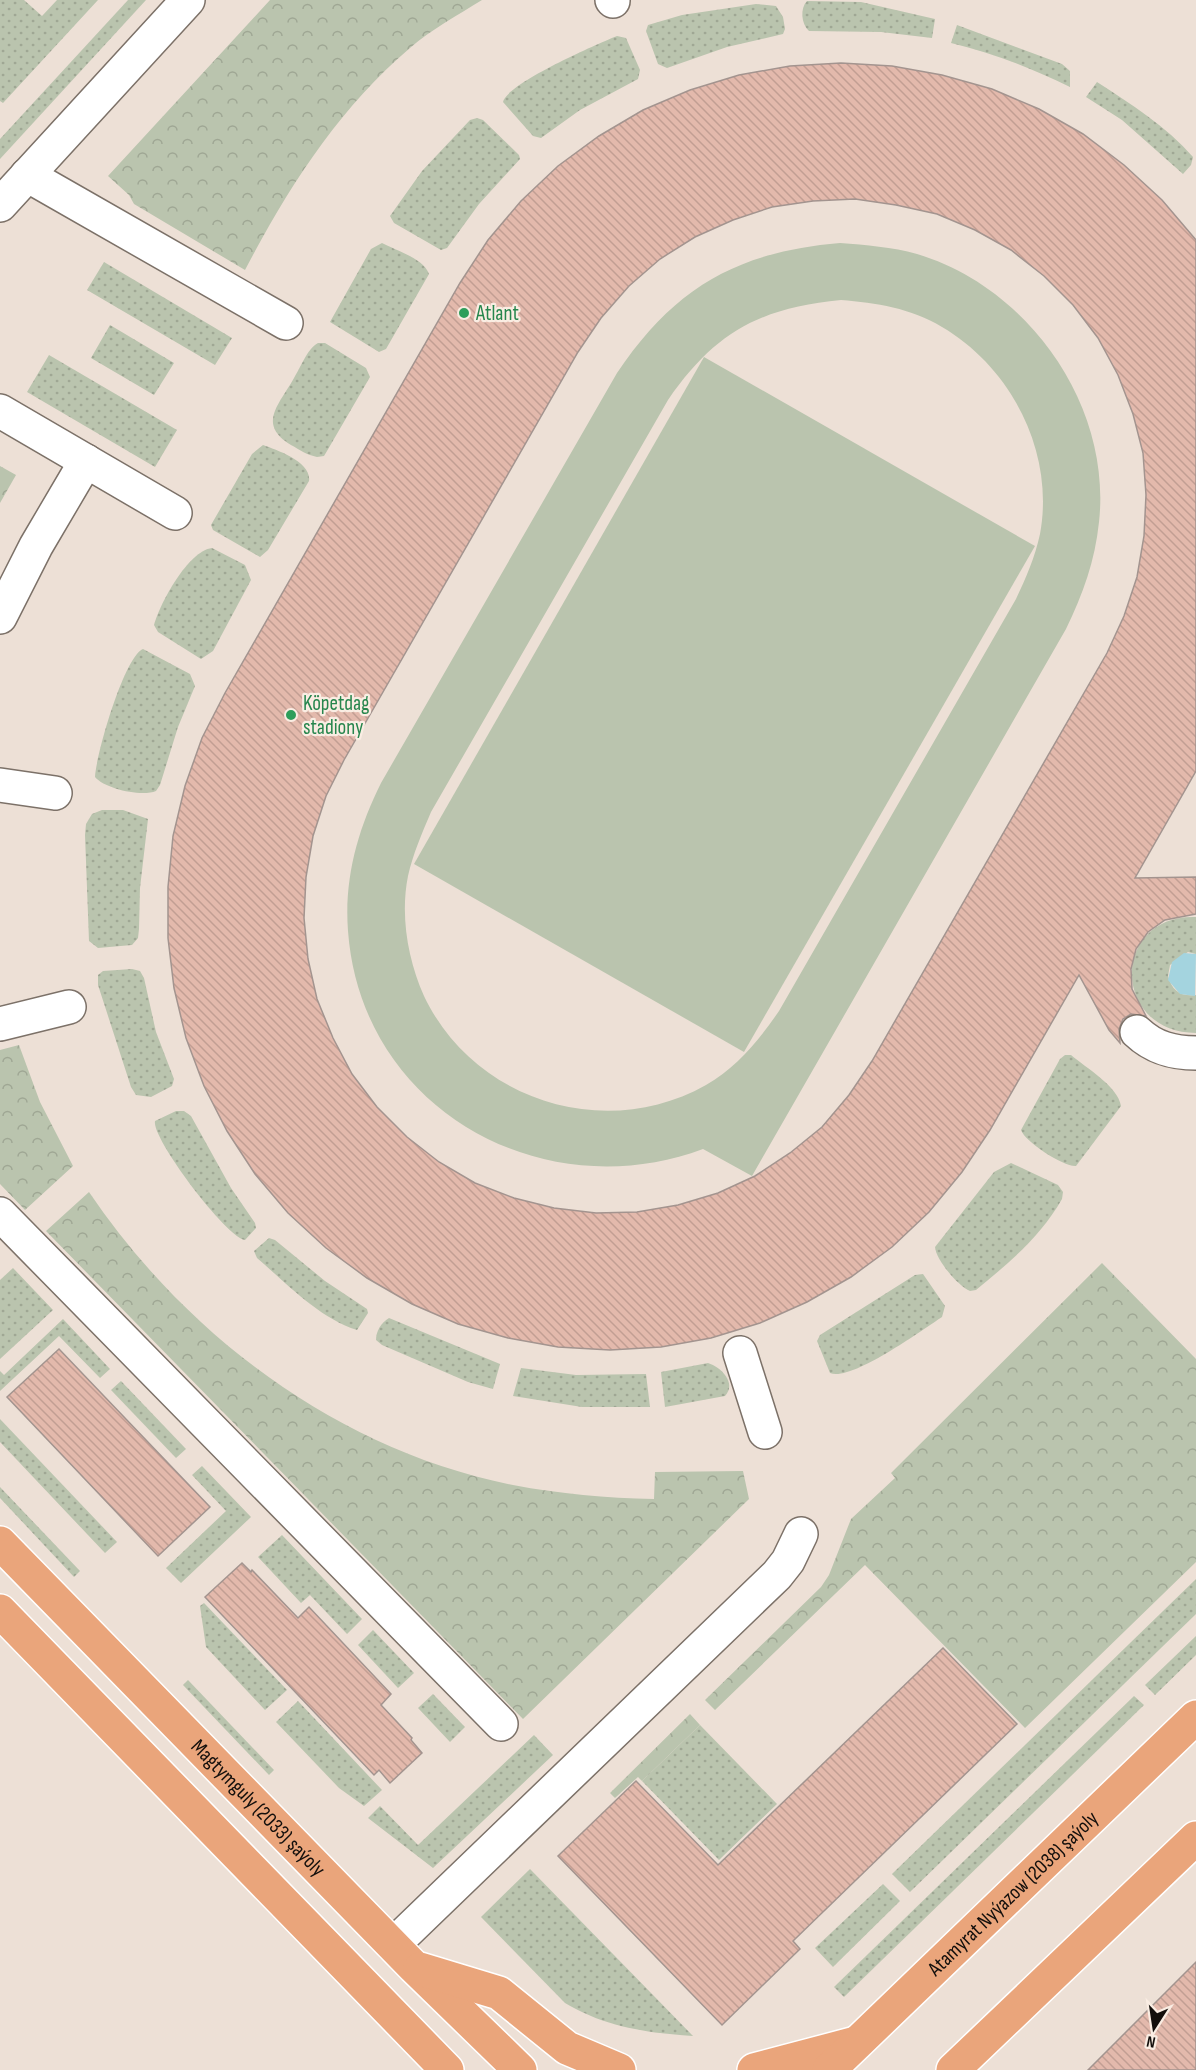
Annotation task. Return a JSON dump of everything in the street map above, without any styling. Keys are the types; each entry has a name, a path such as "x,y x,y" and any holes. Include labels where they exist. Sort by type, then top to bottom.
{"main road":[{"name":"Magtymguly (2033) şaýoly","path":"0,1543 404,1956 520,2070"},
{"path":"0,1611 447,2070"},
{"name":"Atamyrat Nyýazow (2038) şaýoly","path":"829,2070 1196,1717"},
{"path":"953,2070 1196,1838"},
{"path":"404,1956 500,1993 567,2048 619,2070"},
{"path":"392,2016 416,2070"},
{"path":"754,2070 858,2042"}],"street":[{"path":"0,205 188,0"},
{"path":"27,175 286,323"},
{"path":"0,411 175,513"},
{"path":"0,617 36,546 86,461"},
{"path":"0,784 55,792"},
{"path":"0,1024 69,1007"},
{"path":"1137,1032 1162,1048 1196,1053"},
{"path":"0,1214 501,1724"},
{"path":"740,1353 765,1432"},
{"path":"404,1956 777,1575 788,1562 801,1534"}],"green space":[{"path":"0,0 24,0 42,16 57,0 98,0 3,103 0,101"},
{"path":"128,0 146,0 0,159 0,139"},
{"path":"270,0 482,0 418,41 360,96 297,180 245,270 134,204 129,195 108,176"},
{"path":"807,1 861,2 935,19 932,38 881,32 809,31 802,16"},
{"path":"756,4 776,6 783,17 785,29 783,34 727,47 667,68 658,64 646,31 648,25 682,15"},
{"path":"957,25 1062,64 1070,71 1070,87 1012,62 951,43"},
{"path":"617,36 626,38 640,70 638,79 580,110 541,138 533,136 503,102 508,94 535,75"},
{"path":"1097,82 1148,116 1183,146 1193,157 1191,165 1183,174 1122,120 1086,97"},
{"path":"477,118 483,120 519,155 520,159 479,204 447,248 441,250 394,223 390,216 422,171 470,120"},
{"path":"382,243 415,259 426,268 429,274 386,349 379,352 330,322 371,249"},
{"path":"840,243 889,248 917,254 957,270 994,293 1027,322 1055,356 1076,394 1092,435 1099,478 1099,522 1095,550 1087,577 1066,629 752,1176 703,1149 642,1164 581,1165 523,1153 470,1129 424,1094 386,1049 360,994 348,931 348,892 359,836 381,783 617,373 639,343 686,296 712,279 739,265 803,248","holes":["841,300 906,311 942,327 967,344 989,365 1008,389 1023,416 1034,444 1041,473 1043,504 1036,551 1016,599 779,1011 747,1052 728,1070 706,1085 667,1102 626,1110 586,1110 546,1101 509,1085 475,1062 446,1032 424,996 410,953 405,922 406,891 412,860 431,812 668,400 703,357 742,328 786,309"]},
{"path":"104,262 232,338 215,365 87,290"},
{"path":"110,325 174,363 154,395 91,358"},
{"path":"318,343 325,343 366,368 370,377 324,456 317,457 291,445 281,437 273,422 277,406 307,354"},
{"path":"49,355 177,430 155,467 27,392"},
{"path":"704,357 1035,546 744,1052 414,864"},
{"path":"263,445 299,463 305,468 309,481 268,550 260,557 213,530 211,525 252,454"},
{"path":"0,466 16,475 0,503"},
{"path":"212,548 245,565 251,580 213,651 201,659 158,632 154,625 162,604 176,579 194,558"},
{"path":"143,649 190,674 195,686 178,727 160,785 156,791 150,793 115,788 95,777 100,749 112,708 128,669"},
{"path":"102,810 123,810 148,819 140,888 138,938 132,945 98,948 89,941 86,824 92,814"},
{"path":"1196,917 1196,954 1188,952 1170,965 1168,976 1172,986 1178,992 1196,995 1196,1033 1168,1028 1148,1014 1136,995 1132,973 1136,952 1148,934 1168,921"},
{"path":"132,969 140,971 144,978 156,1032 174,1079 172,1086 151,1097 136,1095 131,1087 98,985 98,975 103,971"},
{"path":"19,1045 40,1102 73,1166 25,1210 0,1184 0,1050"},
{"path":"1065,1055 1071,1055 1108,1085 1119,1099 1121,1106 1076,1166 1046,1153 1030,1141 1021,1130 1060,1059"},
{"path":"176,1111 184,1111 191,1116 231,1188 255,1223 256,1228 245,1240 236,1235 208,1206 177,1166 165,1146 157,1131 155,1121"},
{"path":"1011,1163 1058,1185 1063,1192 1062,1199 1024,1248 976,1290 970,1291 948,1272 939,1259 935,1247 994,1172"},
{"path":"89,1192 128,1245 172,1294 221,1339 273,1380 329,1416 388,1445 449,1469 513,1485 601,1497 654,1499 655,1472 743,1471 749,1499 523,1719 46,1231"},
{"path":"269,1238 275,1240 325,1281 367,1309 368,1313 357,1330 316,1309 257,1258 254,1251"},
{"path":"1102,1263 1196,1359 1196,1562 1025,1728 865,1565 715,1710 705,1700 821,1587 829,1575 851,1519 895,1478 891,1473"},
{"path":"13,1268 53,1310 0,1359 0,1280"},
{"path":"923,1274 945,1306 942,1317 869,1363 840,1374 830,1373 817,1341 820,1335 915,1275"},
{"path":"389,1318 500,1364 493,1389 468,1382 382,1345 376,1340 377,1333 381,1325"},
{"path":"63,1319 110,1369 100,1378 59,1336 0,1391 0,1371 4,1375"},
{"path":"708,1363 718,1368 726,1376 729,1386 725,1396 665,1407 661,1372"},
{"path":"521,1368 576,1375 646,1374 650,1407 582,1407 513,1396"},
{"path":"121,1381 186,1449 176,1458 111,1390"},
{"path":"0,1419 117,1542 105,1553 0,1442"},
{"path":"202,1466 251,1517 181,1583 166,1568 226,1511 192,1475"},
{"path":"0,1487 80,1571 74,1577 0,1498"},
{"path":"282,1535 362,1619 347,1634 310,1595 301,1603 258,1557"},
{"path":"1196,1579 1196,1614 910,1892 892,1874"},
{"path":"204,1603 287,1690 265,1710 206,1647 200,1606"},
{"path":"373,1630 414,1673 398,1688 358,1645"},
{"path":"1196,1636 1196,1655 1155,1695 1145,1685"},
{"path":"188,1680 274,1770 269,1775 183,1685"},
{"path":"433,1694 465,1727 450,1742 418,1708"},
{"path":"1134,1696 1144,1705 844,1997 834,1987"},
{"path":"298,1701 382,1790 364,1806 339,1788 276,1722"},
{"path":"690,1714 700,1725 642,1781 638,1777 615,1798 610,1793"},
{"path":"700,1725 777,1804 719,1860 642,1781"},
{"path":"534,1735 553,1755 433,1868 368,1818 380,1806 418,1845"},
{"path":"530,1869 693,2036 659,2033 611,2023 565,2003 481,1917"},
{"path":"883,1884 900,1901 833,1967 815,1948"}],"water":[{"path":"1184,953 1196,954 1195,996 1180,994 1168,980 1172,962"}],"building":[{"name":"Köpetdag stadiony","path":"841,63 892,66 942,75 992,89 1039,109 1083,134 1124,165 1162,200 1196,240 1196,771 1135,878 1196,877 1196,914 1165,920 1148,932 1136,949 1131,969 1132,989 1146,1016 1131,1014 1123,1019 1119,1029 1120,1043 1109,1030 1079,975 990,1130 962,1172 929,1212 892,1247 851,1277 807,1302 760,1323 711,1338 661,1347 610,1350 558,1347 508,1338 458,1324 412,1304 367,1278 326,1248 288,1213 255,1174 227,1131 204,1086 186,1038 174,988 168,938 168,887 173,836 185,786 202,738 225,693 460,283 488,240 521,201 558,166 599,136 643,110 690,90 739,75 790,66","holes":["855,199 937,214 975,230 1011,250 1044,276 1073,305 1098,338 1118,375 1133,414 1143,453 1146,495 1144,536 1137,577 1124,616 1107,653 872,1061 849,1095 822,1127 790,1153 755,1176 718,1193 678,1205 637,1212 596,1213 554,1208 514,1198 475,1183 439,1162 407,1137 377,1107 352,1074 333,1038 317,999 308,959 304,918 306,877 313,836 326,796 344,760 578,352 601,318 629,286 660,259 695,237 733,220 772,207 813,201"]},
{"path":"59,1349 210,1507 158,1556 7,1397"},
{"path":"242,1563 251,1572 252,1570 298,1618 309,1607 391,1694 381,1705 412,1738 411,1740 422,1753 390,1783 379,1770 374,1775 205,1597"},
{"path":"943,1648 1017,1724 793,1941 800,1949 722,2025 558,1856 636,1781 718,1865"},
{"path":"1196,1962 1196,2070 1088,2070"}],"place":[{"name":"Atlant","path":"464,313"},
{"name":"Köpetdag stadiony","path":"291,715"}]}
